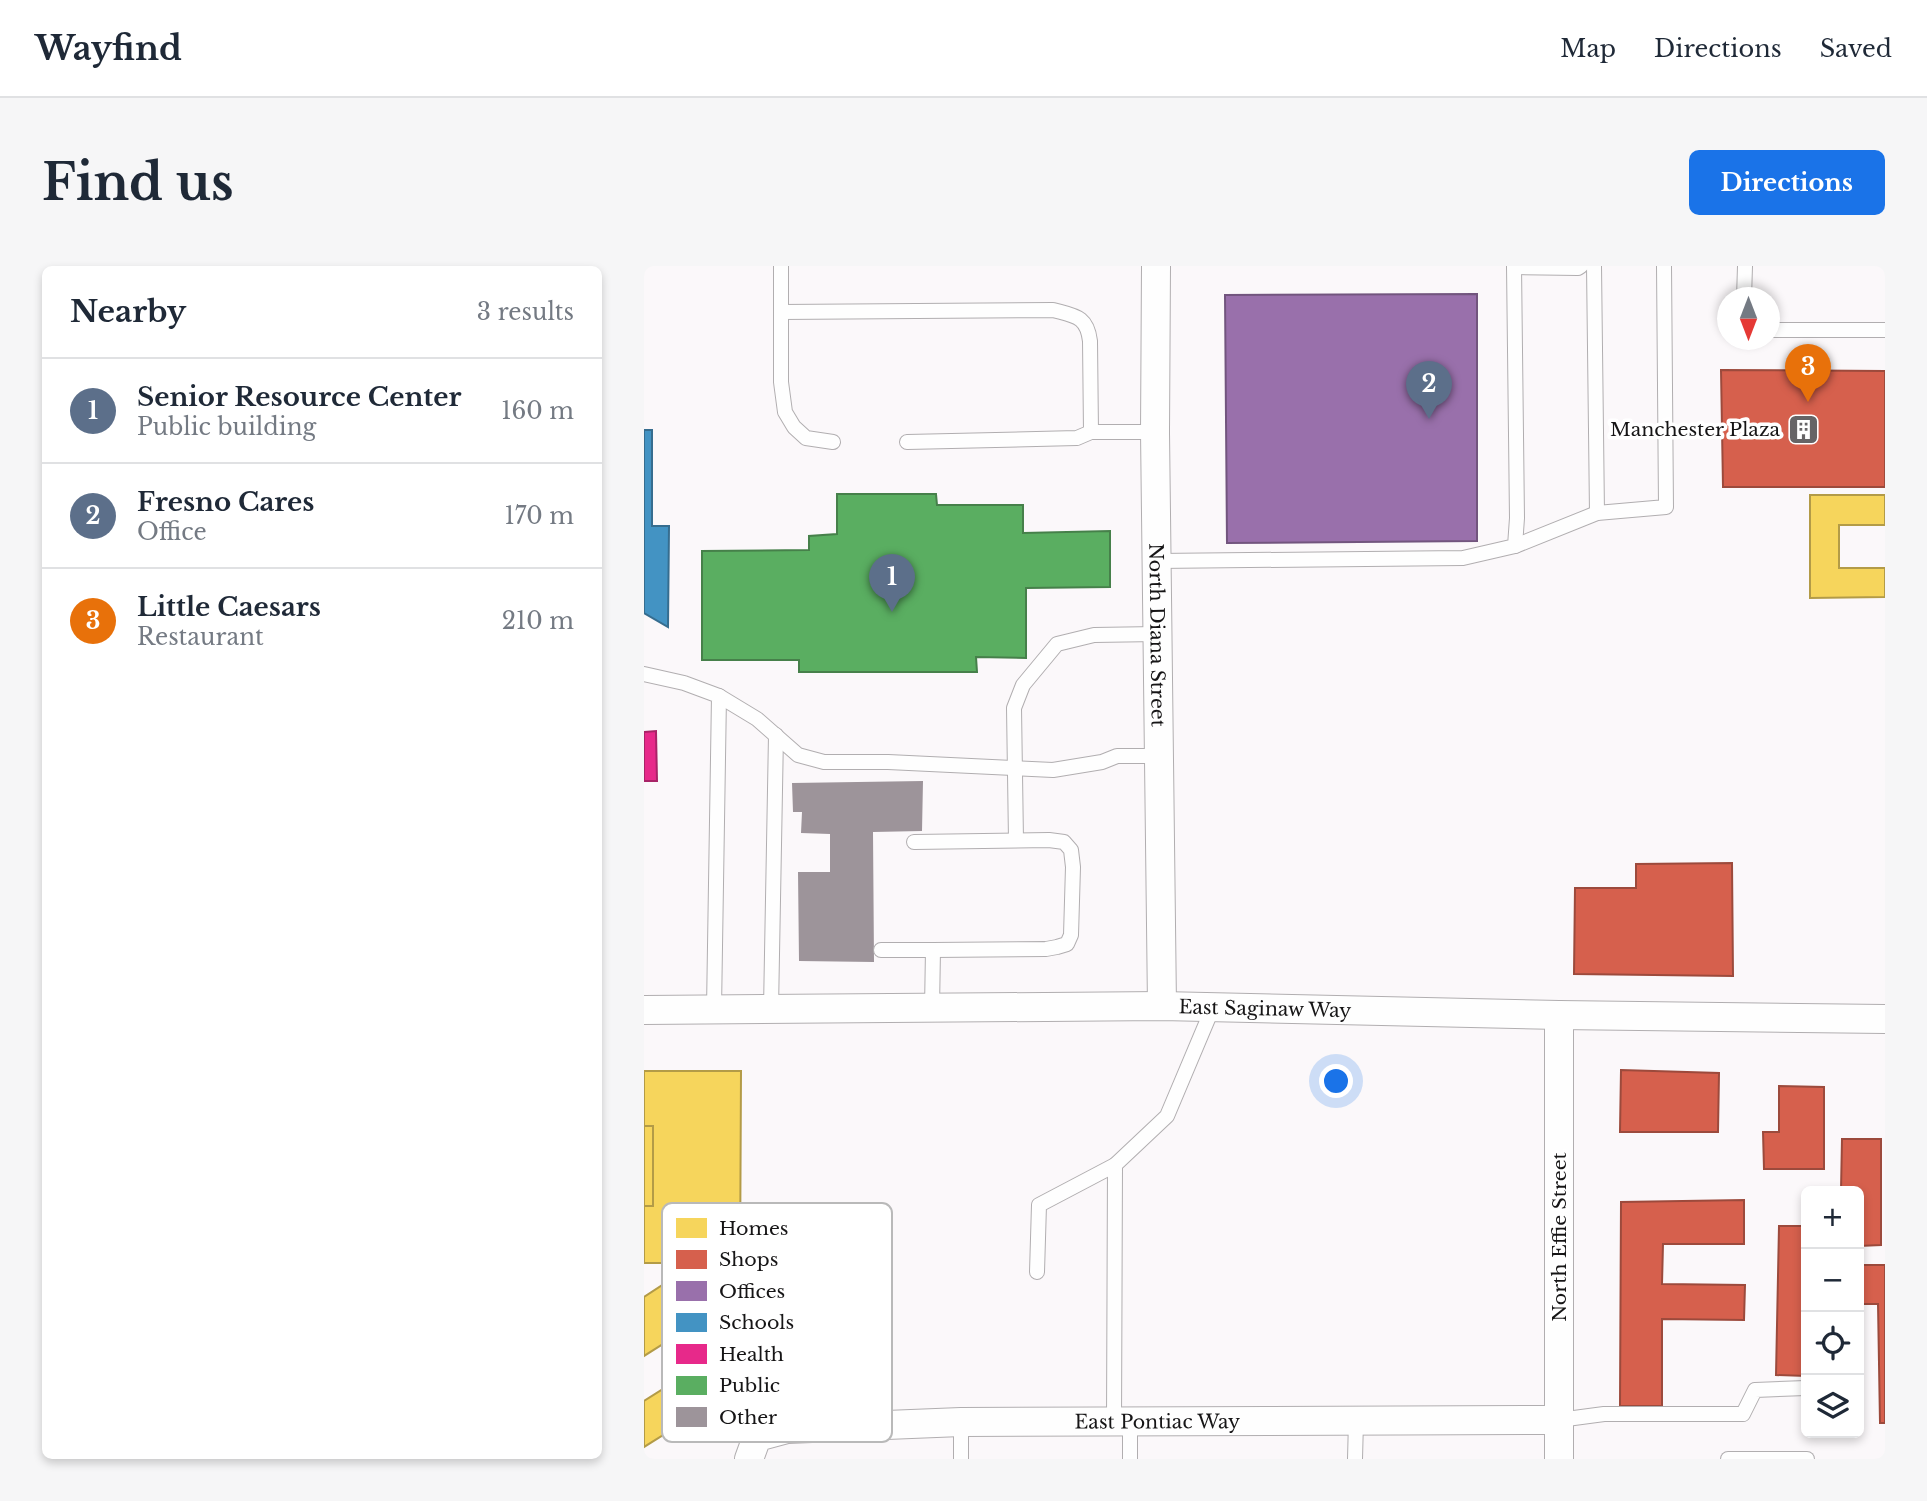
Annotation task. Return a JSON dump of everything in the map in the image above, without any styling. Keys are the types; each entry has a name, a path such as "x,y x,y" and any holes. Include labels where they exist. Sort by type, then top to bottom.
{"street":[{"name":"North Diana Street","path":"1156,266 1155,432 1162,1006"},
{"name":"East Saginaw Way","path":"644,1010 1162,1006 1885,1019"},
{"name":"North Effie Street","path":"1559,1015 1559,1459"},
{"name":"East Pontiac Way","path":"892,1425 961,1422 1559,1420"}],"lane":[{"path":"781,266 781,382 785,412 794,427 806,438 833,442"},
{"path":"1515,546 1517,518 1514,267 1581,266"},
{"path":"1594,266 1597,513"},
{"path":"1157,561 1462,558 1515,546 1597,513 1666,506 1664,266"},
{"path":"1744,287 1745,266"},
{"path":"781,312 1053,310 1072,315 1083,321 1090,341 1091,432"},
{"path":"1780,330 1885,330"},
{"path":"907,442 1077,438 1091,432 1155,432"},
{"path":"1016,840 1014,708 1023,685 1057,644 1094,635 1157,634"},
{"path":"644,674 684,683 719,696 757,719 798,755 824,762 888,762 1053,770 1102,762 1116,756 1159,756"},
{"path":"714,1009 719,696"},
{"path":"771,1009 776,735"},
{"path":"881,950 1045,949 1067,944 1071,935 1071,850 1064,842 914,842"},
{"path":"932,1008 933,950"},
{"path":"1037,1272 1039,1205 1115,1165 1167,1116 1213,1007"},
{"path":"1115,1165 1122,1421 1130,1459"},
{"path":"1559,1420 1604,1414 1743,1414 1755,1390 1801,1388"},
{"path":"1355,1459 1356,1421"},
{"path":"961,1422 961,1459"},
{"path":"1728,1459 1807,1459"}],"building: Homes":[{"path":"1810,495 1885,495 1885,525 1839,525 1839,568 1885,568 1885,597 1810,598"},
{"path":"644,1071 741,1071 740,1203 662,1203 662,1263 644,1263"},
{"path":"644,1126 653,1126 653,1206 644,1206"},
{"path":"662,1285 662,1345 644,1356 644,1297"},
{"path":"662,1390 662,1436 644,1447 644,1401"}],"building: Shops":[{"name":"Manchester Plaza","path":"1721,370 1885,371 1885,487 1723,487"},
{"path":"1732,863 1733,976 1574,974 1575,888 1636,888 1636,864"},
{"path":"1621,1070 1719,1073 1718,1132 1620,1132"},
{"path":"1779,1086 1824,1087 1824,1169 1764,1169 1763,1132 1779,1132"},
{"path":"1842,1139 1881,1139 1881,1245 1864,1246 1864,1186 1841,1186"},
{"path":"1744,1200 1744,1244 1663,1244 1662,1284 1745,1285 1744,1320 1662,1319 1662,1406 1620,1406 1621,1202"},
{"path":"1779,1226 1801,1226 1801,1376 1776,1375"},
{"path":"1864,1265 1885,1265 1885,1423 1880,1423 1878,1304 1864,1304"}],"building: Offices":[{"path":"1477,294 1477,541 1227,543 1225,295"}],"building: Schools":[{"path":"644,430 652,430 652,526 669,526 668,627 644,613"}],"building: Health":[{"path":"656,731 657,781 644,781 644,732"}],"building: Public":[{"path":"837,494 936,494 937,505 1023,505 1023,533 1110,531 1110,587 1026,588 1026,658 976,657 977,672 799,672 799,660 702,660 702,551 809,550 809,536 837,534"}],"building: Other":[{"path":"923,781 922,831 873,832 874,962 799,961 798,872 830,872 830,834 801,833 802,812 793,812 792,783"}],"place":[{"name":"Little Caesars","path":"1808,402"},
{"name":"Fresno Cares","path":"1429,419"},
{"name":"Manchester Plaza","path":"1803,429"},
{"name":"Senior Resource Center","path":"892,612"}]}
